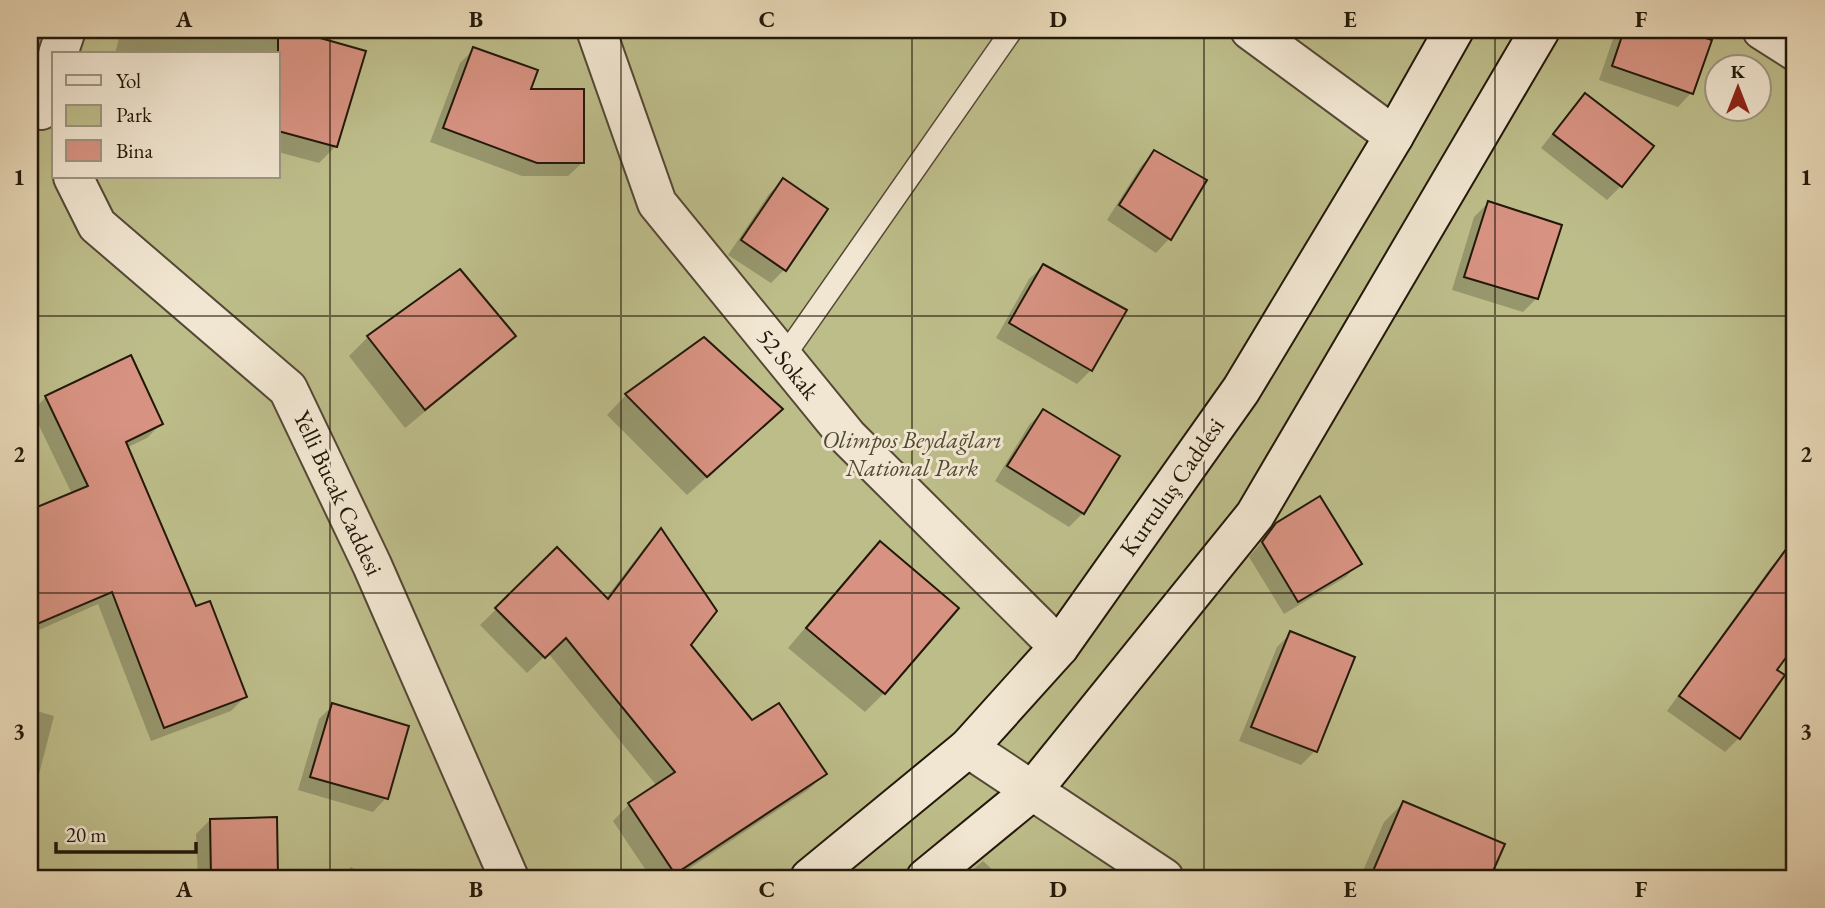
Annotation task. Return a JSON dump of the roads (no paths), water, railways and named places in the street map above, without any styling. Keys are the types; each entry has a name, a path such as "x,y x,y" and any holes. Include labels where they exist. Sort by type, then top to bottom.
{"street":[{"path":"59,52 66,30"},
{"name":"52 Sokak","path":"596,30 657,203 848,437 1059,647"},
{"path":"1250,30 1394,136"},
{"name":"Kurtuluş Caddesi","path":"810,878 968,748 1059,647 1241,390 1394,136 1454,30"},
{"path":"926,878 1032,790 1255,514 1540,30"},
{"path":"1762,30 1795,51"},
{"path":"42,117 52,74"},
{"name":"Yelli Bucak Caddesi","path":"74,178 97,225 288,389 372,565 509,878"},
{"path":"968,748 1164,878"}],"lane":[{"path":"783,358 1012,30"}],"park label":[{"name":"Olimpos Beydağları National Park","path":"912,454"}]}
